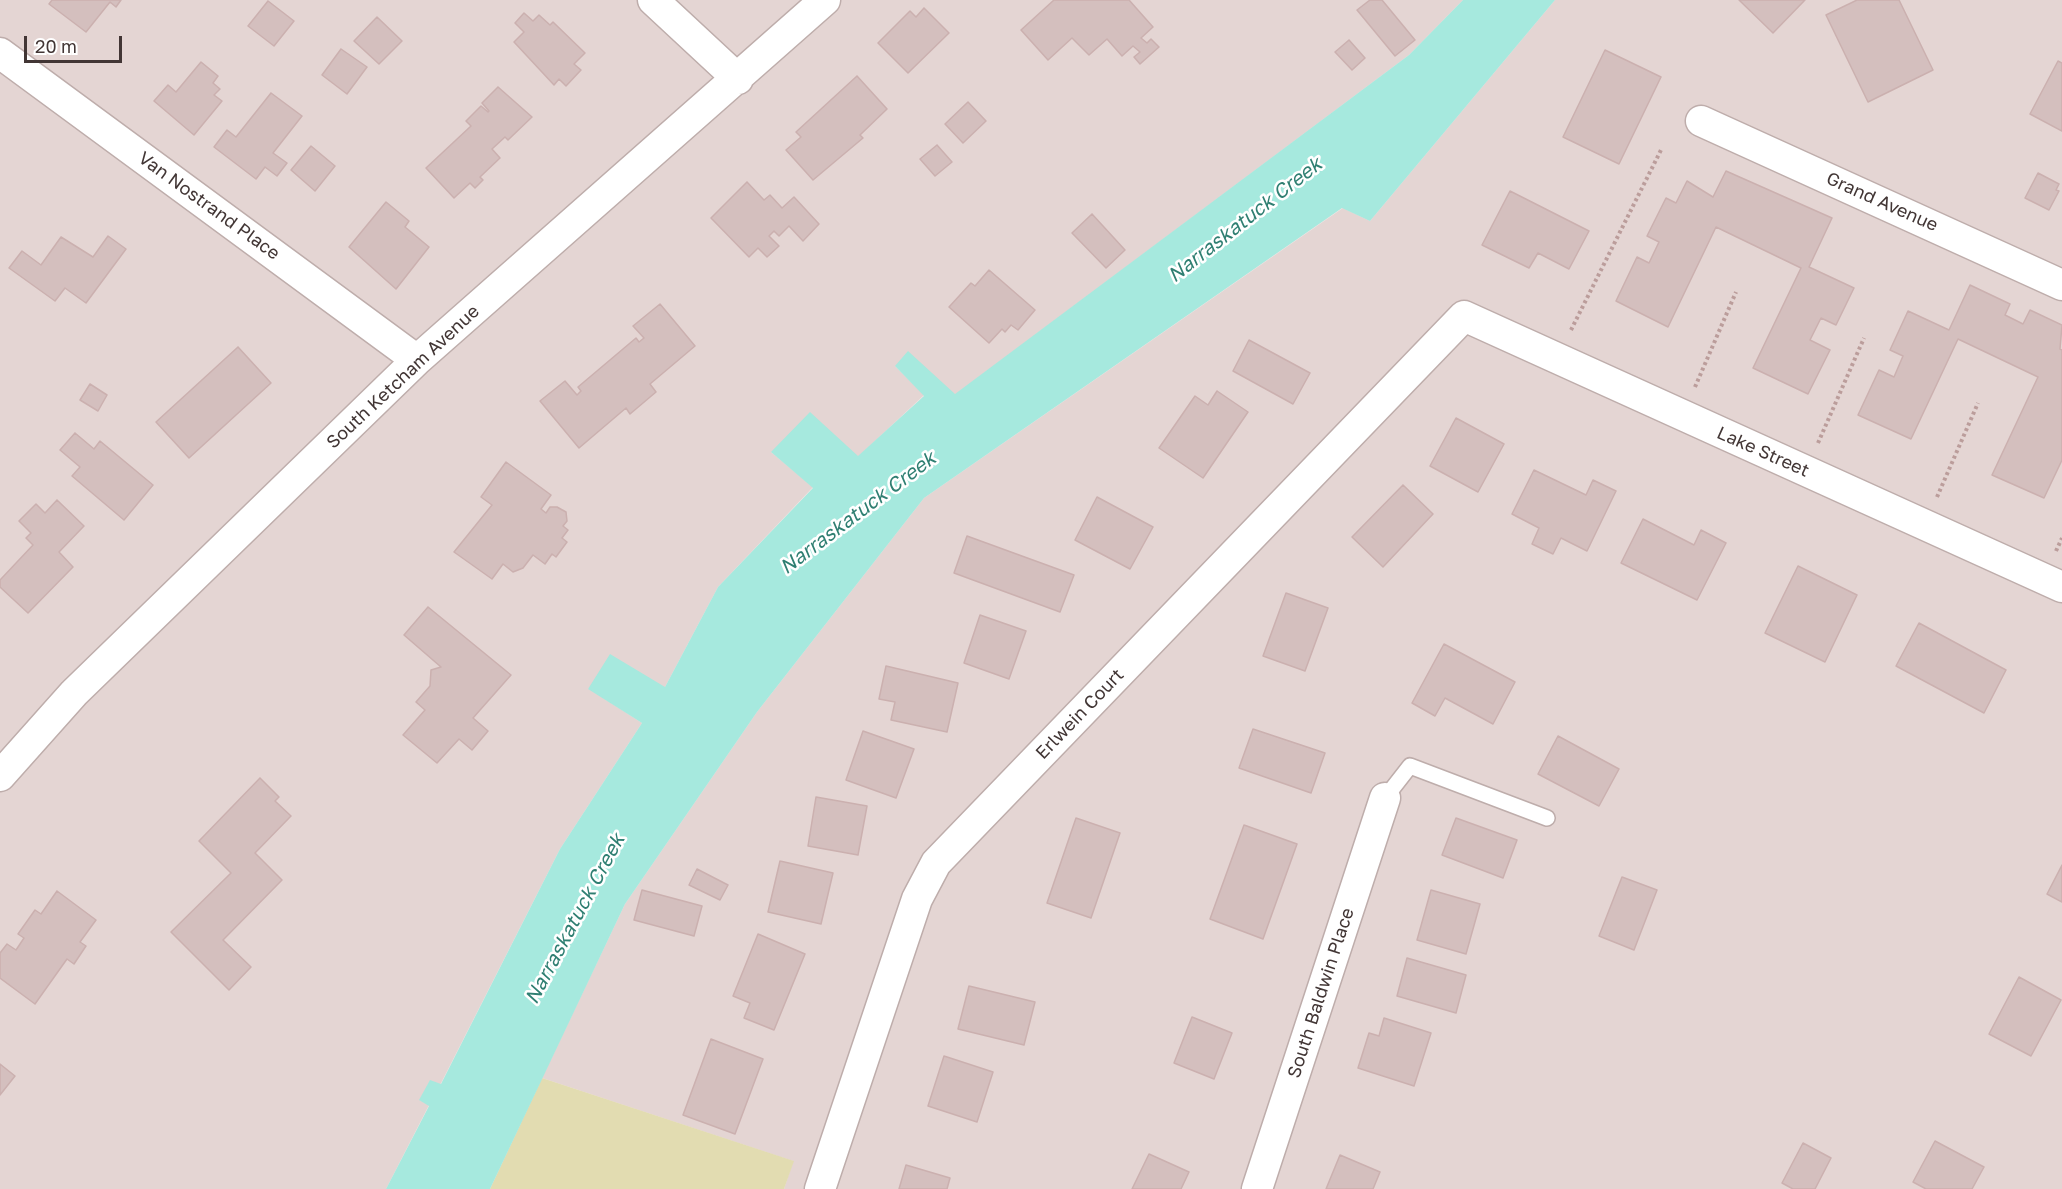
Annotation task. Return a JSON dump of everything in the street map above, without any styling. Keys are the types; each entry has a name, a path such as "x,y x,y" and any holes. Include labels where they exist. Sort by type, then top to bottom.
{"street":[{"path":"653,0 738,79"},
{"name":"South Ketcham Avenue","path":"0,776 74,693 417,360 825,0"},
{"name":"Van Nostrand Place","path":"0,53 417,360"},
{"name":"Grand Avenue","path":"1701,121 2062,285"},
{"name":"Lake Street","path":"1464,316 2062,587"},
{"name":"Erlwein Court","path":"820,1189 917,899 936,863 1464,316"},
{"name":"South Baldwin Place","path":"1257,1189 1384,798"}],"lane":[{"path":"1384,798 1410,766 1547,818"}],"path":[{"path":"1557,358 1662,148"},
{"path":"1682,415 1736,292"},
{"path":"1805,470 1864,338"},
{"path":"1925,525 1978,403"}],"shaded area":[{"path":"0,0 1463,0 1409,55 955,395 895,366 924,395 858,457 771,452 813,487 718,587 665,687 588,688 642,723 560,849 440,1085 430,1081 420,1100 429,1105 386,1189 0,1189"},
{"path":"1555,0 2062,0 2062,1189 784,1189 793,1161 542,1078 625,904 757,712 924,498 1343,208 1370,221"},
{"path":"542,1078 794,1161 784,1189 490,1189"}],"water":[{"name":"Narraskatuck Creek","path":"1463,0 1555,0 1370,221 1342,208 924,498 757,712 625,904 490,1189 386,1189 429,1106 419,1100 430,1080 441,1084 560,849 642,723 588,689 610,654 665,687 718,587 813,488 771,452 810,412 858,456 924,396 895,366 908,351 955,394 1409,55"}],"building":[{"path":"52,0 121,0 116,7 110,2 86,32 49,4"},
{"path":"1054,0 1129,0 1153,27 1141,38 1147,43 1151,39 1159,47 1140,64 1134,57 1140,52 1133,46 1122,56 1107,39 1089,55 1072,38 1048,60 1021,30"},
{"path":"1370,0 1382,0 1415,40 1395,56 1357,10"},
{"path":"1739,0 1805,0 1773,33"},
{"path":"1857,0 1899,0 1933,70 1868,102 1826,15"},
{"path":"268,1 294,21 274,46 248,26"},
{"path":"924,8 949,33 908,73 878,43 910,11 916,17"},
{"path":"524,13 533,21 539,15 550,25 553,22 585,53 574,64 581,70 566,86 559,79 554,85 514,42 524,32 515,23"},
{"path":"377,17 402,41 379,64 354,41"},
{"path":"1349,40 1365,58 1352,70 1335,52"},
{"path":"341,49 367,67 347,94 322,75"},
{"path":"1605,50 1661,77 1619,164 1563,137"},
{"path":"2058,61 2062,63 2062,131 2030,114"},
{"path":"201,62 218,76 213,83 220,89 214,95 222,101 194,135 154,101 168,85 176,92"},
{"path":"857,76 887,109 860,135 863,138 813,180 786,150 801,137 796,132"},
{"path":"498,87 532,117 508,140 505,137 492,149 500,158 480,177 483,180 475,188 470,183 454,198 426,168 471,126 466,121 481,106 489,111 482,103"},
{"path":"271,93 302,116 273,153 287,163 277,176 265,167 256,179 214,147 227,130 236,137"},
{"path":"968,102 986,121 963,143 945,124"},
{"path":"937,145 952,162 935,176 920,159"},
{"path":"311,146 335,166 315,191 291,170"},
{"path":"1726,171 1832,218 1809,267 1854,288 1836,325 1821,318 1810,340 1830,350 1808,394 1753,368 1801,268 1716,227 1668,327 1616,301 1637,257 1649,263 1659,242 1647,236 1666,198 1676,203 1687,181 1713,197"},
{"path":"2038,173 2059,184 2056,190 2059,191 2049,210 2025,198"},
{"path":"747,182 764,200 770,195 782,208 794,197 819,224 803,241 789,226 779,236 774,231 769,236 779,246 767,257 758,248 749,257 711,218"},
{"path":"1510,191 1589,231 1569,269 1538,253 1529,268 1482,245"},
{"path":"386,202 409,221 405,227 429,247 396,289 349,247"},
{"path":"1092,214 1125,250 1106,268 1072,233"},
{"path":"108,236 126,249 86,303 65,288 55,301 9,268 22,251 41,265 61,237 93,257"},
{"path":"989,270 1035,310 1018,330 1011,325 1005,332 1002,329 989,343 949,307 971,283 975,286"},
{"path":"1970,285 2010,304 2005,315 2023,324 2030,310 2062,325 2060,349 2062,350 2062,460 2044,498 1992,475 2038,377 1958,339 1911,439 1858,415 1879,370 1894,377 1903,356 1890,350 1908,311 1949,330"},
{"path":"660,304 695,346 650,384 656,392 630,414 626,408 579,448 540,401 565,381 577,395 581,391 578,387 636,338 639,342 644,338 633,326"},
{"path":"1249,340 1310,373 1293,404 1233,371"},
{"path":"238,347 271,383 189,458 156,422"},
{"path":"90,384 107,395 98,411 80,400"},
{"path":"1217,391 1248,412 1203,478 1159,448 1195,396 1208,405"},
{"path":"1456,418 1504,444 1478,492 1430,466"},
{"path":"75,433 94,449 100,441 153,485 124,520 72,476 80,467 60,450"},
{"path":"506,462 551,495 541,509 546,513 550,507 557,507 566,512 567,521 563,526 568,530 562,538 567,542 556,557 552,554 545,564 533,555 523,568 513,572 503,564 492,579 454,552 492,505 481,497"},
{"path":"1534,470 1586,495 1593,480 1616,491 1587,551 1561,538 1553,554 1532,544 1539,528 1512,514"},
{"path":"1403,485 1433,514 1383,567 1352,537"},
{"path":"1097,497 1153,527 1130,569 1075,540"},
{"path":"57,500 84,526 59,552 73,567 28,613 0,587 0,580 33,545 26,538 31,533 19,521 36,504 45,513"},
{"path":"1643,519 1694,545 1701,530 1726,543 1697,600 1621,563"},
{"path":"967,536 1074,575 1060,612 954,573"},
{"path":"1798,566 1857,595 1825,662 1765,633"},
{"path":"1286,593 1328,608 1305,671 1263,656"},
{"path":"428,607 511,675 473,718 488,731 472,750 459,739 437,763 403,735 425,710 416,702 430,686 431,670 441,667 404,635"},
{"path":"980,615 1026,631 1009,679 964,663"},
{"path":"1919,623 2006,670 1984,713 1896,666"},
{"path":"1444,644 1515,682 1493,724 1445,698 1435,716 1412,703"},
{"path":"886,666 958,683 947,732 891,720 895,702 879,699"},
{"path":"1253,729 1325,753 1311,793 1239,768"},
{"path":"863,731 914,749 896,798 846,780"},
{"path":"1558,736 1619,769 1599,806 1538,774"},
{"path":"260,778 279,797 275,801 291,816 255,853 282,880 223,940 251,967 229,990 171,932 231,873 199,841"},
{"path":"816,797 867,806 858,855 808,846"},
{"path":"1076,818 1120,833 1091,918 1047,903"},
{"path":"1456,818 1517,840 1503,878 1442,855"},
{"path":"1244,825 1297,844 1263,939 1210,919"},
{"path":"780,861 833,873 821,924 768,912"},
{"path":"2062,865 2062,902 2047,894"},
{"path":"697,869 728,885 720,900 689,885"},
{"path":"1622,877 1657,890 1634,950 1599,936"},
{"path":"642,890 702,906 694,936 634,920"},
{"path":"1431,890 1480,904 1466,954 1417,940"},
{"path":"57,891 96,920 80,942 86,946 74,964 67,959 35,1004 0,978 0,953 7,944 16,950 24,938 18,934 35,910 41,914"},
{"path":"758,934 805,954 774,1030 744,1018 750,1003 733,996"},
{"path":"1407,958 1466,975 1456,1013 1397,996"},
{"path":"2019,977 2061,1000 2031,1056 1989,1034"},
{"path":"969,986 1035,1002 1024,1045 958,1029"},
{"path":"1192,1017 1232,1033 1214,1079 1174,1063"},
{"path":"1384,1018 1431,1033 1414,1086 1358,1068 1369,1033 1379,1036"},
{"path":"711,1039 763,1059 735,1134 683,1115"},
{"path":"944,1056 993,1072 977,1122 928,1106"},
{"path":"0,1064 15,1076 0,1095"},
{"path":"1935,1141 1984,1167 1972,1189 1926,1189 1913,1182"},
{"path":"1803,1143 1831,1158 1815,1189 1793,1189 1782,1183"},
{"path":"1149,1154 1189,1172 1181,1189 1132,1189"},
{"path":"1340,1155 1380,1172 1373,1189 1326,1189"},
{"path":"906,1165 950,1178 947,1189 899,1189"}]}
